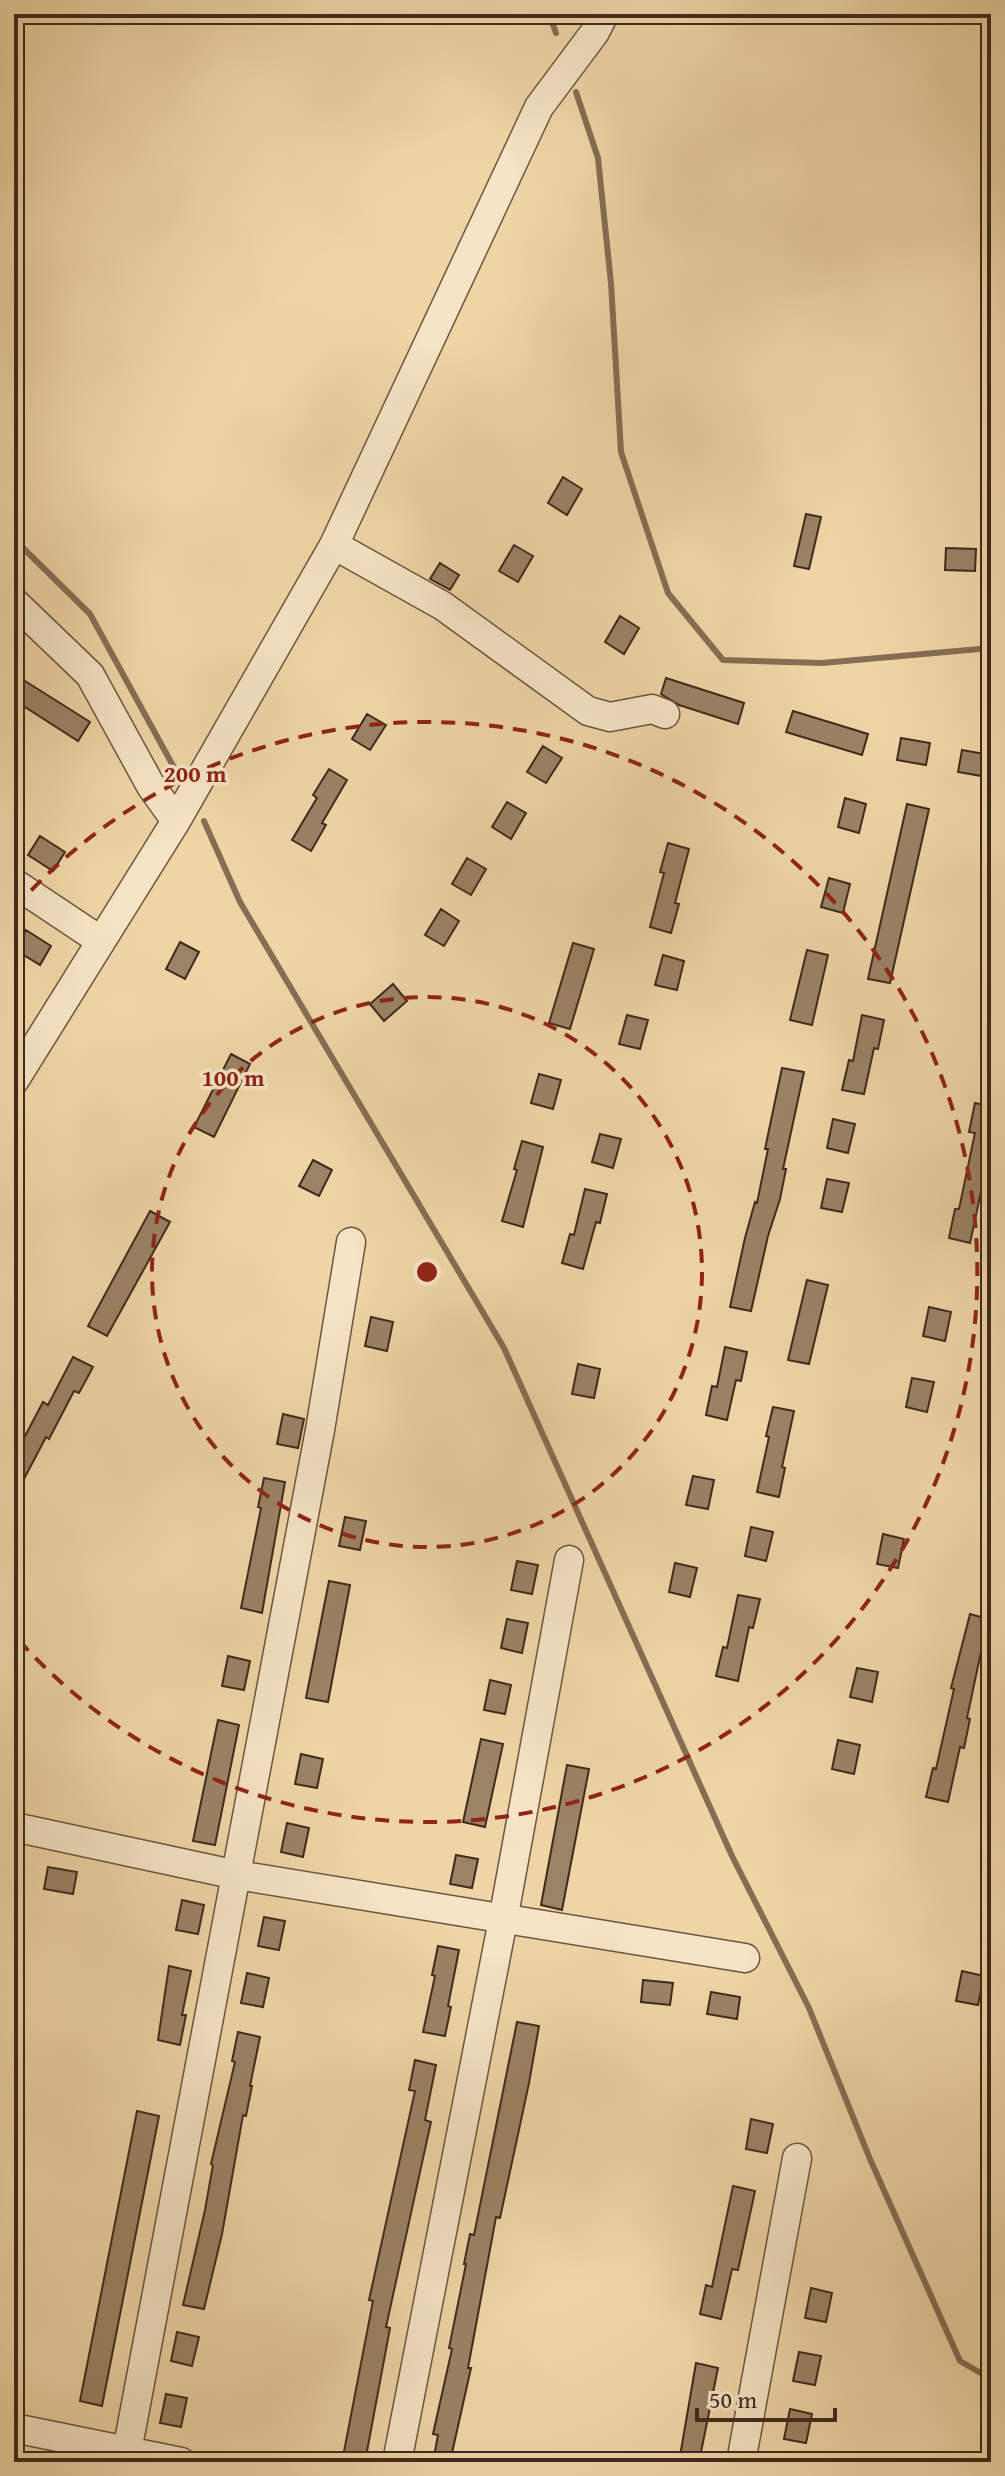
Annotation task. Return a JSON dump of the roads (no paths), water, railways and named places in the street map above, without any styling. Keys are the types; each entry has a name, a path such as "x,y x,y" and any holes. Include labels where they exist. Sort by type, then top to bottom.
{"street":[{"path":"14,1081 176,821 334,545 539,107 595,32 604,14"},
{"path":"334,545 443,606 588,711 610,717 652,709 665,714"},
{"path":"14,602 90,675 151,786 176,821"},
{"path":"14,883 101,941"},
{"path":"126,2456 320,1430 351,1242"},
{"path":"397,2462 503,1920 569,1560"},
{"path":"14,1827 237,1875 745,1958"},
{"path":"741,2462 797,2158"},
{"path":"14,2428 126,2456 181,2462"}],"waterway":[{"path":"549,14 556,33"},
{"path":"576,92 598,158 611,283 621,452 668,593 723,660 822,663 991,648"},
{"path":"14,539 90,614 183,784"},
{"path":"204,821 240,902 504,1348 732,1856 809,2008 870,2159 960,2361 991,2379"}]}
